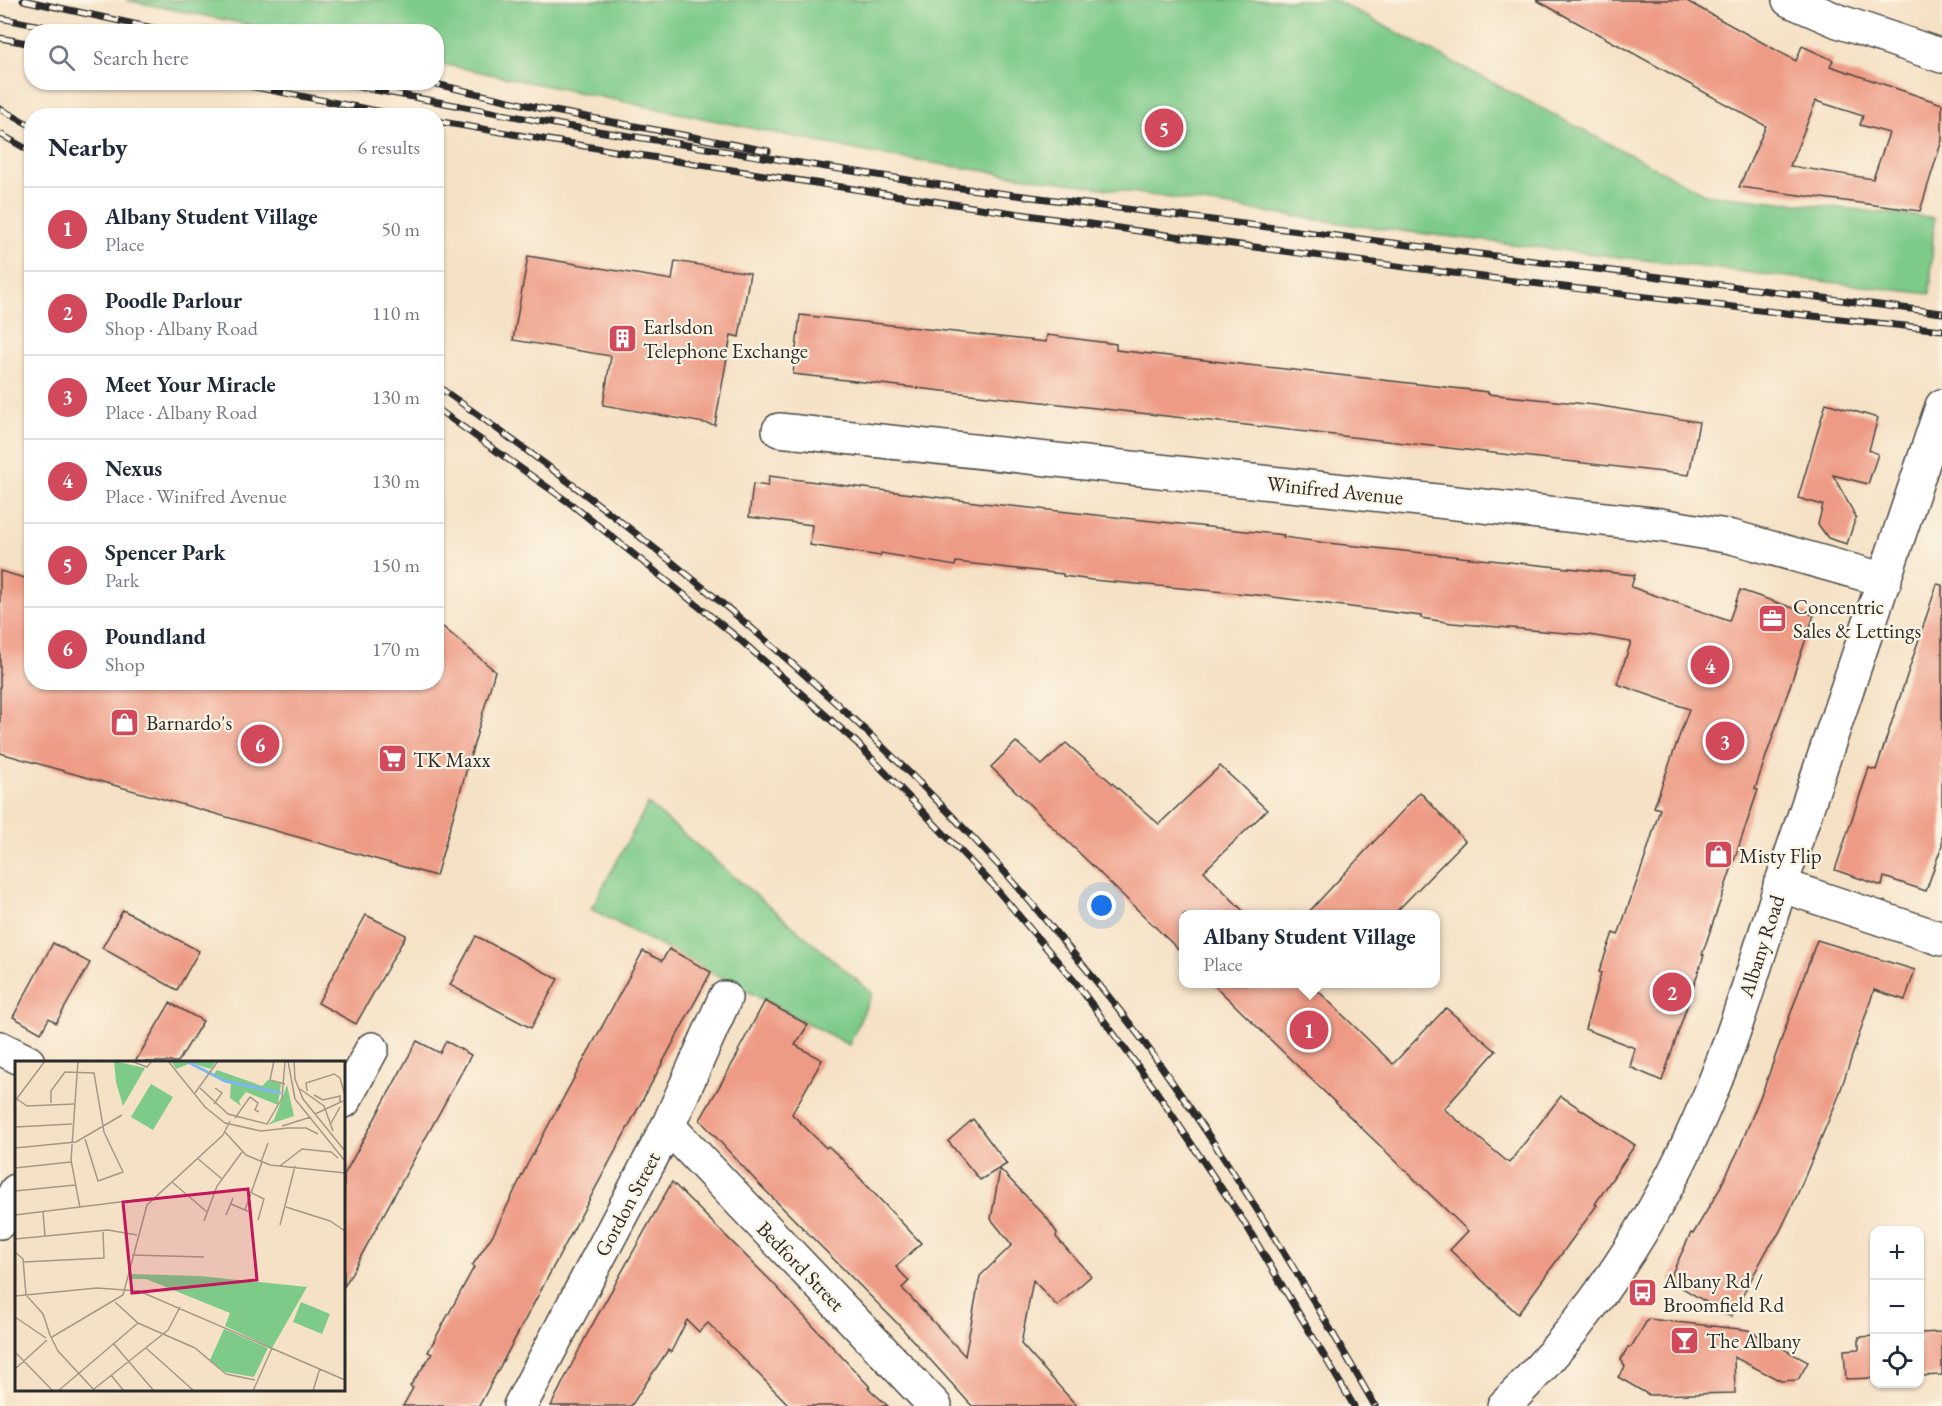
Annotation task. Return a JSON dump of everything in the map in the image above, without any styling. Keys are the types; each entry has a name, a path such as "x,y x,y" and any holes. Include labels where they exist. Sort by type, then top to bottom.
{"street":[{"path":"1789,0 1838,21 1942,56"},
{"name":"Albany Road","path":"1504,1406 1570,1333 1615,1275 1648,1222 1682,1159 1711,1093 1736,1026 1780,885 1942,406"},
{"name":"Winifred Avenue","path":"779,430 1660,525 1732,537 1885,580"},
{"path":"1780,885 1942,939"},
{"name":"Gordon Street","path":"520,1406 668,1126 725,998"},
{"path":"0,1048 26,1061"},
{"path":"345,1099 372,1049"},
{"name":"Bedford Street","path":"668,1126 935,1406"},
{"path":"0,1222 15,1193"}],"green space":[{"path":"126,0 1335,0 1705,194 1934,218 1930,294 1368,227 891,157 444,64 444,24 246,24"},
{"path":"648,804 872,993 849,1045 591,909"}],"building":[{"path":"1536,0 1685,0 1796,61 1802,46 1833,60 1830,66 1942,104 1942,140 1920,211 1739,187 1766,126","holes":["1816,101 1863,116 1860,125 1889,133 1873,179 1790,166"]},
{"name":"Earlsdon Telephone Exchange","path":"528,256 672,280 675,261 750,273 739,337 731,335 715,425 603,405 611,356 513,340"},
{"path":"800,315 1046,342 1047,335 1116,344 1116,350 1595,405 1699,422 1689,475 793,374"},
{"path":"1826,403 1878,418 1869,450 1878,454 1868,484 1833,475 1856,517 1847,544 1828,538 1818,524 1823,505 1798,498"},
{"path":"769,476 983,503 1284,535 1283,537 1327,543 1635,575 1631,587 1729,621 1740,590 1814,615 1755,789 1758,790 1662,1081 1630,1067 1635,1048 1585,1029 1601,973 1599,972 1613,933 1618,935 1644,861 1660,809 1654,807 1689,709 1617,684 1631,642 1589,635 1452,623 1421,618 1421,616 1258,595 1092,580 1063,576 1063,574 956,562 955,566 881,553 880,556 810,545 812,525 749,517 753,484 768,486"},
{"path":"0,571 24,578 24,690 444,690 444,628 495,671 436,876 0,753"},
{"path":"1937,584 1942,585 1942,845 1926,891 1884,877 1882,886 1835,870 1869,768 1876,770"},
{"path":"1016,742 1042,765 1066,743 1159,824 1220,766 1267,810 1204,871 1242,910 1179,910 1179,950 991,767"},
{"path":"1420,792 1465,841 1398,910 1311,910"},
{"path":"123,910 199,951 177,990 102,948"},
{"path":"366,915 406,935 356,1024 318,1003"},
{"path":"476,936 558,979 531,1028 450,985"},
{"path":"1817,940 1915,970 1905,1000 1874,990 1838,1098 1795,1200 1731,1317 1669,1280 1691,1233 1693,1234 1718,1192 1739,1149 1765,1085"},
{"path":"53,943 90,963 56,1023 49,1018 41,1033 13,1017"},
{"path":"669,949 711,972 479,1406 403,1406 413,1388 410,1386 432,1354 428,1352 474,1267 472,1266 494,1233 528,1163 643,951 662,961"},
{"path":"1217,988 1315,988 1393,1064 1446,1008 1496,1051 1444,1109 1509,1163 1561,1096 1635,1145 1595,1204 1597,1205 1518,1314 1450,1250 1468,1231"},
{"path":"765,1001 808,1025 795,1045 822,1060 792,1114 826,1148 828,1146 839,1156 921,1243 896,1267 909,1281 902,1288 965,1356 980,1276 1012,1245 991,1219 1000,1169 1047,1218 1057,1233 1056,1237 1091,1276 1057,1306 1033,1280 1021,1344 1077,1406 972,1406 897,1323 758,1183 700,1120"},
{"path":"170,1003 203,1021 179,1061 136,1061"},
{"path":"417,1041 440,1053 446,1041 471,1055 345,1285 345,1173"},
{"path":"973,1119 1007,1164 980,1180 948,1141"},
{"path":"672,1182 771,1281 870,1387 868,1388 888,1406 790,1406 708,1323 699,1332 687,1320 671,1352 668,1350 631,1406 551,1406 585,1338"},
{"name":"The Albany","path":"1648,1319 1748,1330 1808,1362 1798,1380 1781,1381 1734,1357 1735,1393 1649,1395 1618,1377 1625,1367 1621,1359"},
{"path":"1942,1332 1942,1375 1924,1376 1924,1333"},
{"path":"1870,1336 1870,1378 1846,1379 1844,1350 1859,1349 1859,1337"}],"railway":[{"path":"23,0 134,24"},
{"path":"0,18 31,24"},
{"path":"0,38 24,42"},
{"path":"444,86 544,109 768,151"},
{"path":"270,90 362,108"},
{"path":"375,90 566,126 953,187 1942,313"},
{"path":"0,109 24,122"},
{"path":"444,122 811,182 1188,238 1564,287 1942,330"},
{"path":"0,134 24,148"},
{"path":"444,391 587,496 732,612 871,736 938,801 1002,869 1124,1015 1190,1107 1272,1233 1375,1406"},
{"path":"444,414 571,504 738,638 856,742 992,884 1076,983 1154,1088 1246,1225 1354,1406"}],"place":[{"name":"Spencer Park","path":"1164,128"},
{"name":"Earlsdon Telephone Exchange","path":"622,338"},
{"name":"Concentric Sales & Lettings","path":"1772,618"},
{"name":"Nexus","path":"1710,665"},
{"name":"Barnardo's","path":"125,722"},
{"name":"Meet Your Miracle","path":"1725,741"},
{"name":"Poundland","path":"260,744"},
{"name":"TK Maxx","path":"392,759"},
{"name":"Misty Flip","path":"1718,855"},
{"name":"Poodle Parlour","path":"1672,992"},
{"name":"Albany Student Village","path":"1309,1030"},
{"name":"Albany Rd / Broomfield Rd","path":"1642,1292"},
{"name":"The Albany","path":"1685,1340"}]}
